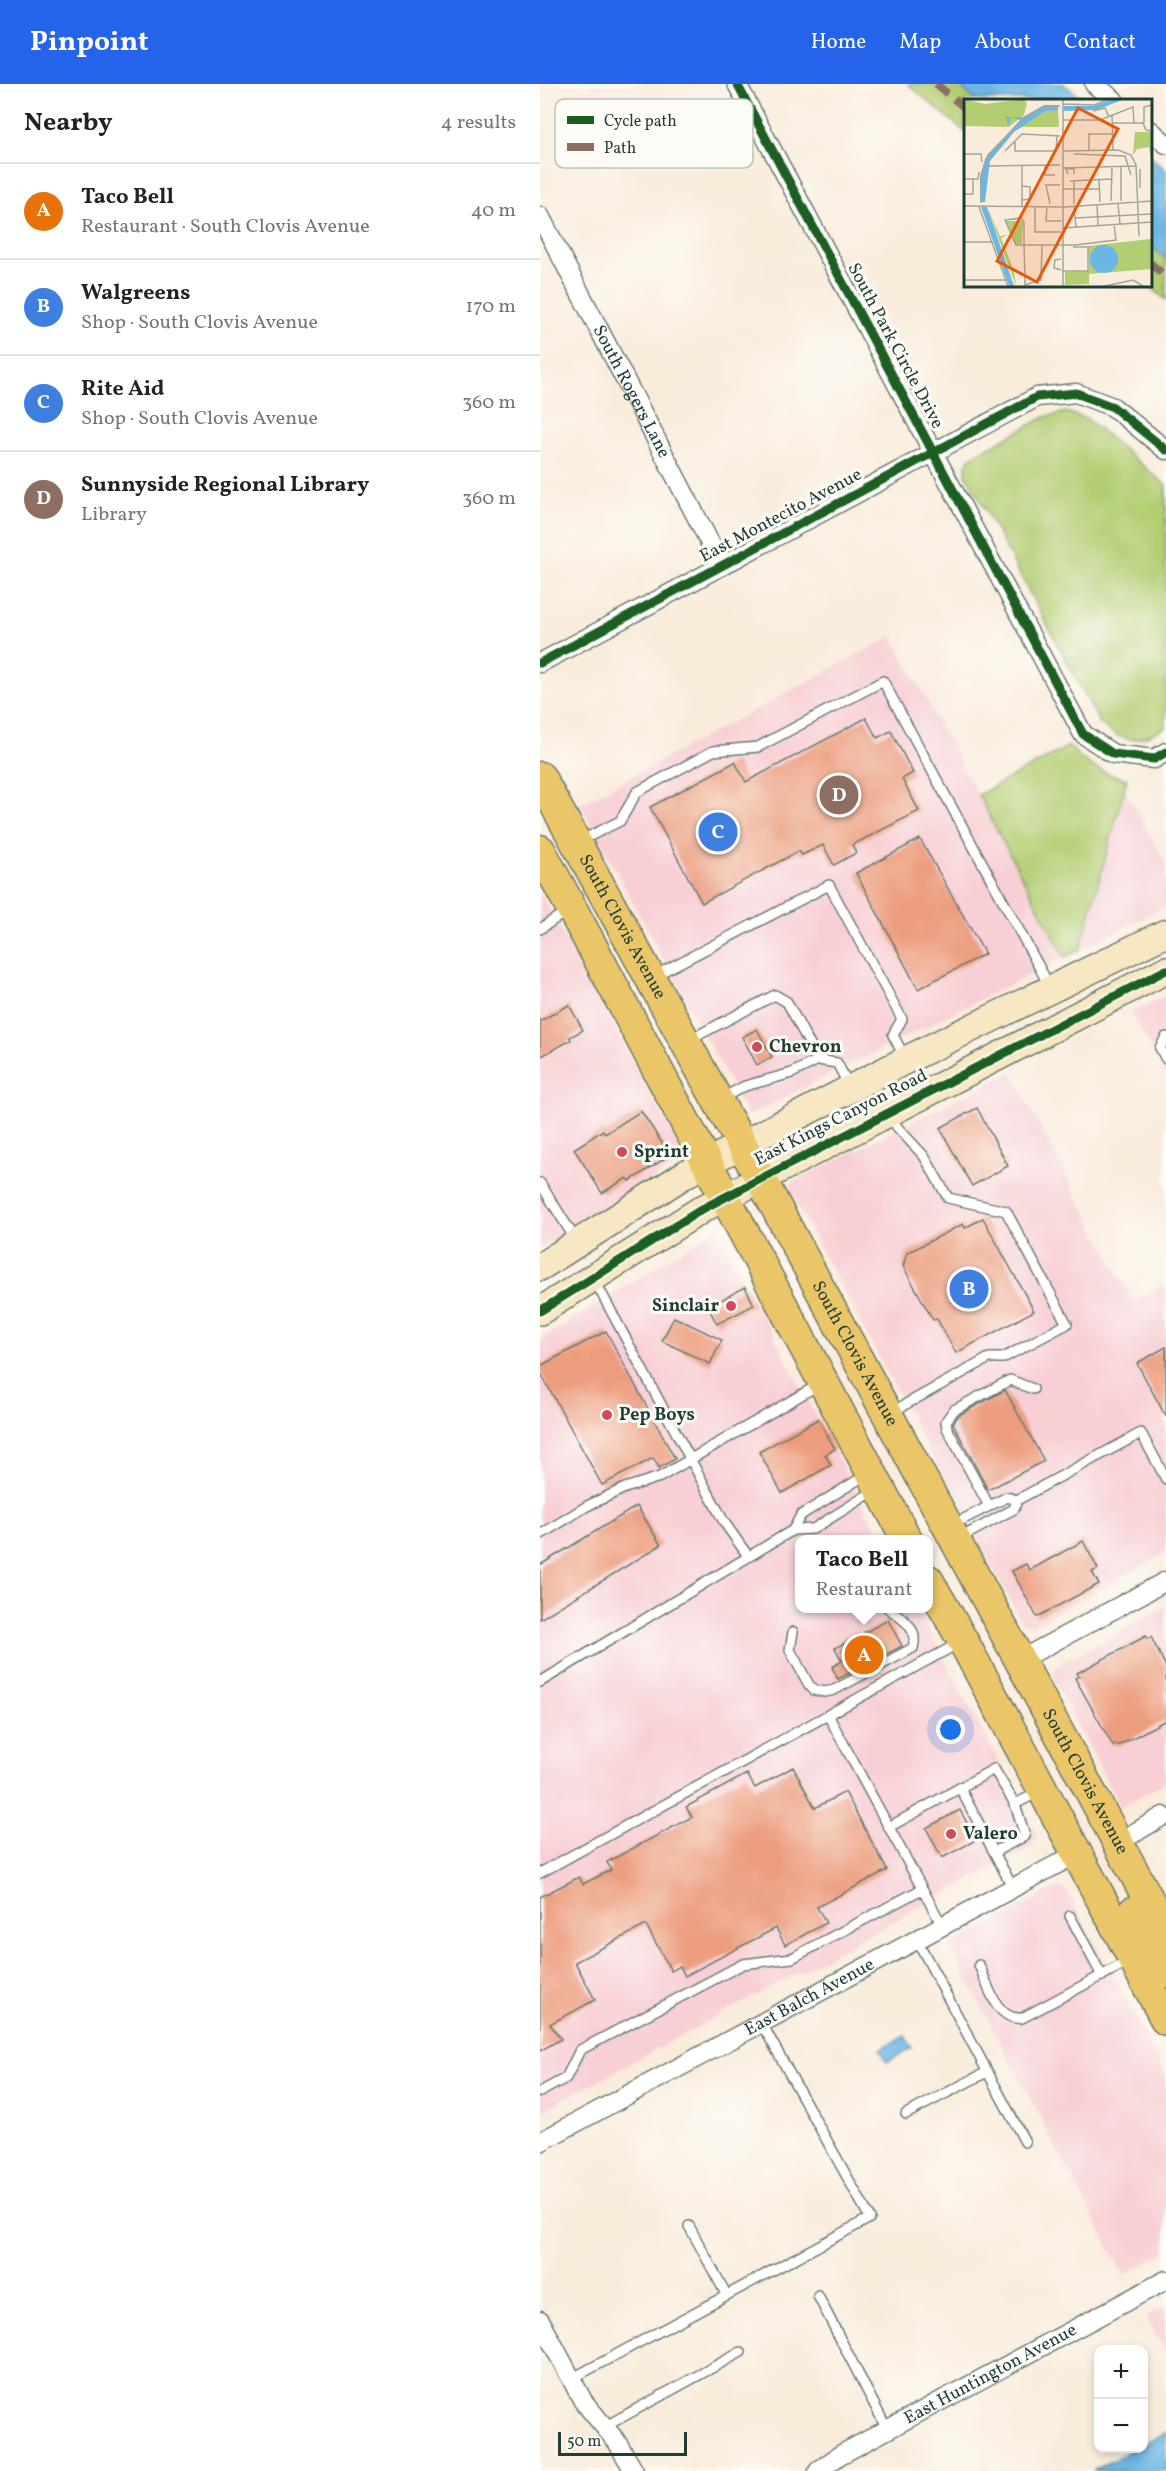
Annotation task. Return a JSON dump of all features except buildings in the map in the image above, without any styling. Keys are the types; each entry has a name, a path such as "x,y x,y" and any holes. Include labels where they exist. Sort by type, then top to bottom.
{"main road":[{"name":"South Clovis Avenue","path":"540,777 649,979 742,1144 1166,1932"},
{"name":"South Clovis Avenue","path":"540,850 905,1535"},
{"name":"East Kings Canyon Road","path":"540,1267 707,1162 906,1060 1166,933"},
{"name":"East Kings Canyon Road","path":"540,1311 724,1197 1166,970"},
{"path":"875,1480 890,1474 899,1482 926,1526 952,1534"},
{"path":"933,1582 957,1598 968,1611 986,1644 995,1652 1020,1660"},
{"path":"933,1588 1166,2019"},
{"path":"1078,1853 1091,1852 1100,1857 1108,1867 1166,1972"}],"street":[{"name":"South Park Circle Drive","path":"737,84 745,99"},
{"path":"1094,84 1113,99"},
{"name":"South Park Circle Drive","path":"753,114 1083,734 1113,754 1154,759 1166,752"},
{"path":"1151,132 1166,144"},
{"name":"South Rogers Lane","path":"540,216 722,567"},
{"name":"East Montecito Avenue","path":"540,663 1037,397 1076,393 1113,407 1166,450"},
{"path":"1020,1660 1166,1581"},
{"path":"1119,1842 1165,1817"},
{"name":"East Balch Avenue","path":"540,2142 1078,1853"},
{"name":"East Huntington Avenue","path":"818,2471 840,2455 887,2429 1166,2280"},
{"path":"540,2320 583,2401 617,2442 634,2471"}],"lane":[{"path":"576,843 620,820 638,792 713,751 758,747 883,681 1051,990"},
{"path":"649,979 829,885 902,1019 893,1035 906,1060"},
{"path":"540,929 572,908"},
{"path":"685,1042 775,994 787,1002 818,1060"},
{"path":"1166,1037 1160,1048 1166,1059"},
{"path":"717,1101 745,1086 792,1073 818,1060 837,1063 850,1088"},
{"path":"888,1414 989,1358 1003,1358 1067,1324 1006,1211 948,1198 924,1155 897,1127 889,1113"},
{"path":"540,1183 577,1243"},
{"path":"593,1277 724,1522 748,1556"},
{"path":"989,1506 947,1428 946,1421 954,1410 1010,1380 1033,1389"},
{"path":"540,1535 587,1506 625,1488 660,1477 730,1434 823,1383"},
{"path":"952,1534 1014,1509 1017,1500 1141,1433 1166,1479"},
{"path":"793,1530 801,1515 875,1480"},
{"path":"540,1682 793,1530 813,1529 875,1480"},
{"path":"952,1534 989,1506 1007,1497 1017,1500"},
{"path":"793,1632 790,1650 809,1685 819,1691 834,1690 913,1648 915,1633 911,1626 894,1613"},
{"path":"540,1873 963,1641"},
{"path":"828,1715 943,1927"},
{"path":"889,1827 994,1769 1016,1804 1025,1836 994,1852"},
{"path":"960,1788 1013,1888"},
{"path":"1016,1804 1043,1790"},
{"path":"540,2092 566,2078 580,2050 743,1964 792,1958 922,1889"},
{"path":"1070,1916 1102,1976"},
{"path":"917,1940 1025,2142"},
{"path":"979,1965 1000,2011 1014,2019 1023,2018 1134,1959"},
{"path":"571,2379 870,2218 762,2024"},
{"path":"906,2114 987,2072"},
{"path":"689,2226 726,2294"},
{"path":"818,2296 887,2429"},
{"path":"604,2427 741,2352"}],"shaded area":[{"path":"892,636 1065,957 748,1116 580,804"},
{"path":"1124,787 1166,864 1166,906 1080,950"},
{"path":"540,893 686,1158 540,1249"},
{"path":"1166,995 1166,1077 1131,1012"},
{"path":"1011,1072 1133,1301 1164,1285 1166,1289 1166,1553 1032,1626 1022,1623 790,1192 790,1186 794,1181"},
{"path":"717,1229 879,1535 795,1535 795,1613 920,1613 1037,1834 1033,1846 540,2112 540,1340"},
{"path":"1166,1606 1166,1782 1121,1807 1054,1681 1053,1672 1058,1665"},
{"path":"1057,1887 1067,1891 1166,2075 1166,2252 1124,2275 949,1945"},
{"path":"1166,2306 1166,2353 1146,2316"}],"green space":[{"path":"908,84 957,84 975,99 964,99 964,131"},
{"path":"1151,246 1166,259 1166,300 1149,286"},
{"path":"1066,412 1087,419 1166,485 1166,727 1140,738 1124,738 1100,723 966,474 966,464 972,456 1045,417"},
{"path":"1069,746 1095,768 1127,779 1080,950 1065,957 978,795"}],"water":[{"path":"957,84 1064,84 1083,99 975,99"},
{"path":"1151,157 1166,170 1166,259 1151,246"},
{"path":"905,2036 912,2048 887,2062 880,2049"},
{"path":"1166,2433 1166,2471 1093,2471 1126,2453 1148,2453 1148,2442"}],"marked path":[{"path":"936,84 964,107"},
{"path":"1151,264 1166,277"}],"cycle path":[{"path":"737,84 745,99"},
{"path":"753,114 1083,734 1113,754 1154,759 1166,752"},
{"path":"540,663 1037,397 1076,393 1113,407 1166,450"},
{"path":"540,1311 704,1208 1166,970"}],"place":[{"name":"Sunnyside Regional Library","path":"839,795"},
{"name":"Rite Aid","path":"718,832"},
{"name":"Chevron","path":"757,1047"},
{"name":"Sprint","path":"622,1152"},
{"name":"Walgreens","path":"969,1289"},
{"name":"Sinclair","path":"731,1306"},
{"name":"Pep Boys","path":"607,1415"},
{"name":"Taco Bell","path":"864,1655"},
{"name":"Valero","path":"951,1834"}]}
